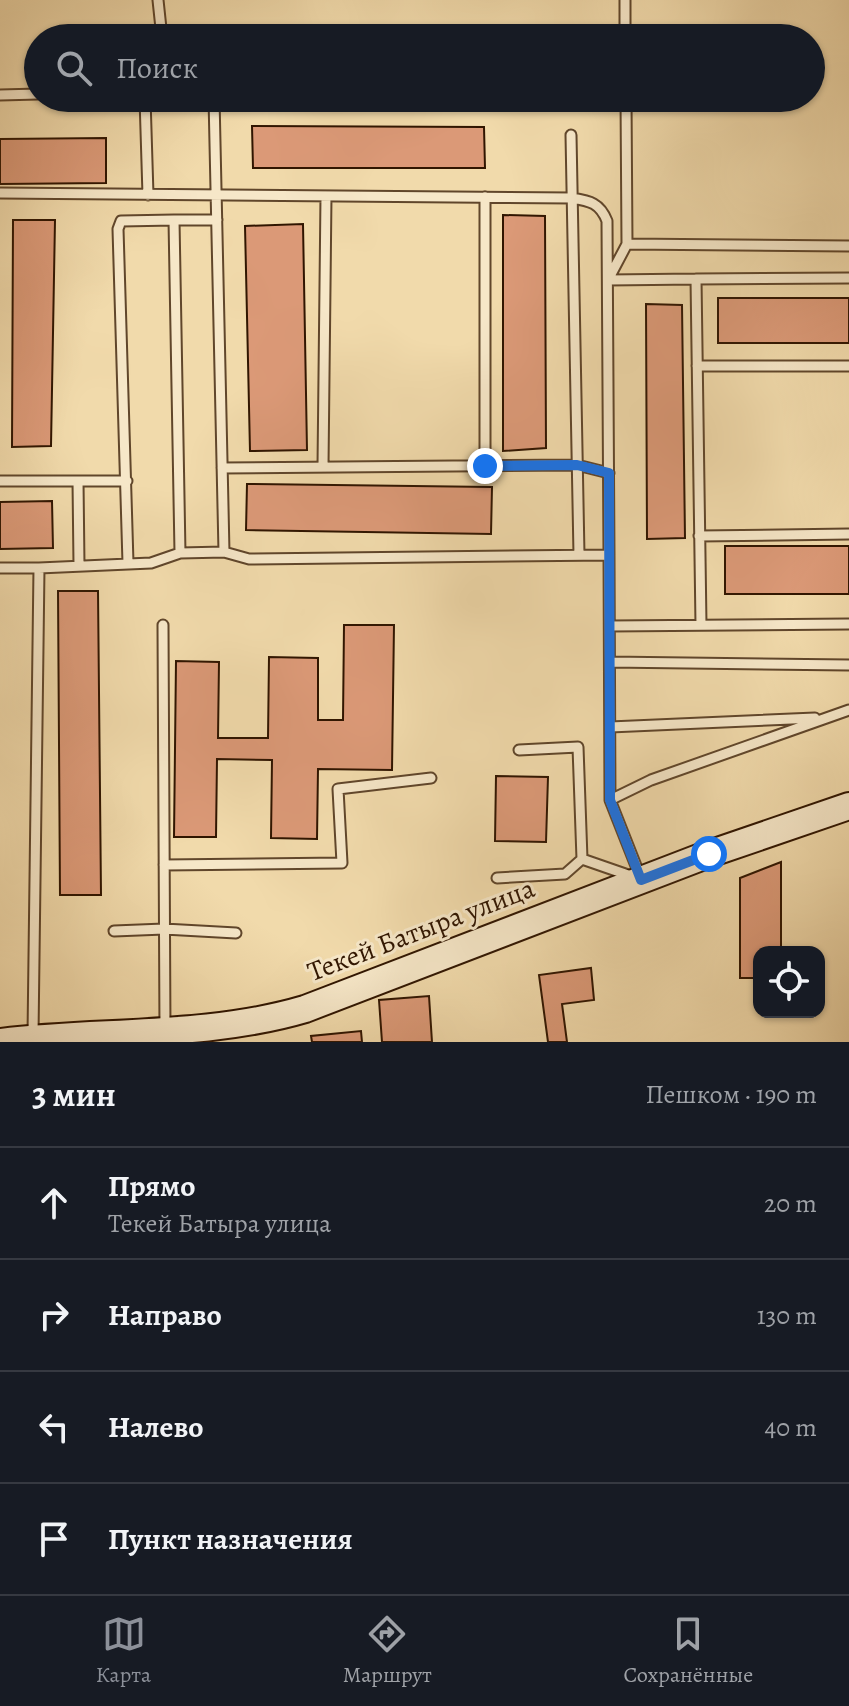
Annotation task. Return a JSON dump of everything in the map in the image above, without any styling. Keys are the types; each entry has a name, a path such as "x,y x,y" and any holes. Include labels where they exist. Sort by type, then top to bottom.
{"street":[{"name":"Текей Батыра улица","path":"0,1042 265,1021 305,1009 641,880 849,806"}],"lane":[{"path":"158,0 161,24"},
{"path":"625,0 625,24"},
{"path":"0,95 24,94"},
{"path":"145,112 148,195"},
{"path":"215,112 224,552"},
{"path":"608,280 627,244 626,112"},
{"path":"571,135 579,555"},
{"path":"0,193 572,198 592,201 603,209 607,221 608,280 610,800 641,880"},
{"path":"323,466 326,196"},
{"path":"485,197 485,466"},
{"path":"128,563 118,229 121,221 129,219 217,220"},
{"path":"174,220 180,553"},
{"path":"627,244 849,246"},
{"path":"608,280 849,278"},
{"path":"696,279 701,625"},
{"path":"697,366 849,366"},
{"path":"222,468 577,465 609,473"},
{"path":"0,481 127,481"},
{"path":"78,481 79,565"},
{"path":"699,536 849,534"},
{"path":"0,568 151,563 180,553 224,552 249,559 609,555"},
{"path":"33,1038 39,568"},
{"path":"610,626 849,624"},
{"path":"163,625 165,1030"},
{"path":"610,662 849,665"},
{"path":"610,800 651,780 849,710"},
{"path":"610,727 826,718"},
{"path":"519,750 578,747 582,859"},
{"path":"164,865 342,863 338,789 431,778"},
{"path":"582,859 641,880"},
{"path":"497,878 565,874 582,859"},
{"path":"114,931 164,929 236,933"}],"building":[{"path":"252,126 484,127 485,168 253,168"},
{"path":"106,138 106,183 0,184 0,139"},
{"path":"503,215 545,216 546,448 503,451"},
{"path":"13,220 55,220 51,446 12,447"},
{"path":"303,224 307,450 250,451 245,226"},
{"path":"718,298 849,298 849,343 718,343"},
{"path":"646,304 682,305 685,538 647,539"},
{"path":"247,484 492,487 491,534 246,530"},
{"path":"52,501 53,548 0,549 0,502"},
{"path":"725,546 849,546 849,594 725,594"},
{"path":"58,591 98,591 101,895 60,895"},
{"path":"344,625 394,625 392,770 318,769 317,839 271,838 272,760 217,759 216,837 174,837 176,661 219,662 218,738 268,738 269,657 318,658 318,720 343,720"},
{"path":"496,776 548,777 546,842 495,841"},
{"path":"781,862 781,946 753,946 753,978 740,978 740,878"},
{"path":"591,968 594,1000 562,1004 567,1042 548,1042 539,975"},
{"path":"429,996 432,1042 382,1042 379,1000"},
{"path":"361,1031 362,1042 312,1042 311,1036"}],"route":[{"path":"485,466 577,465 609,473 610,800 641,880 709,854"}]}
